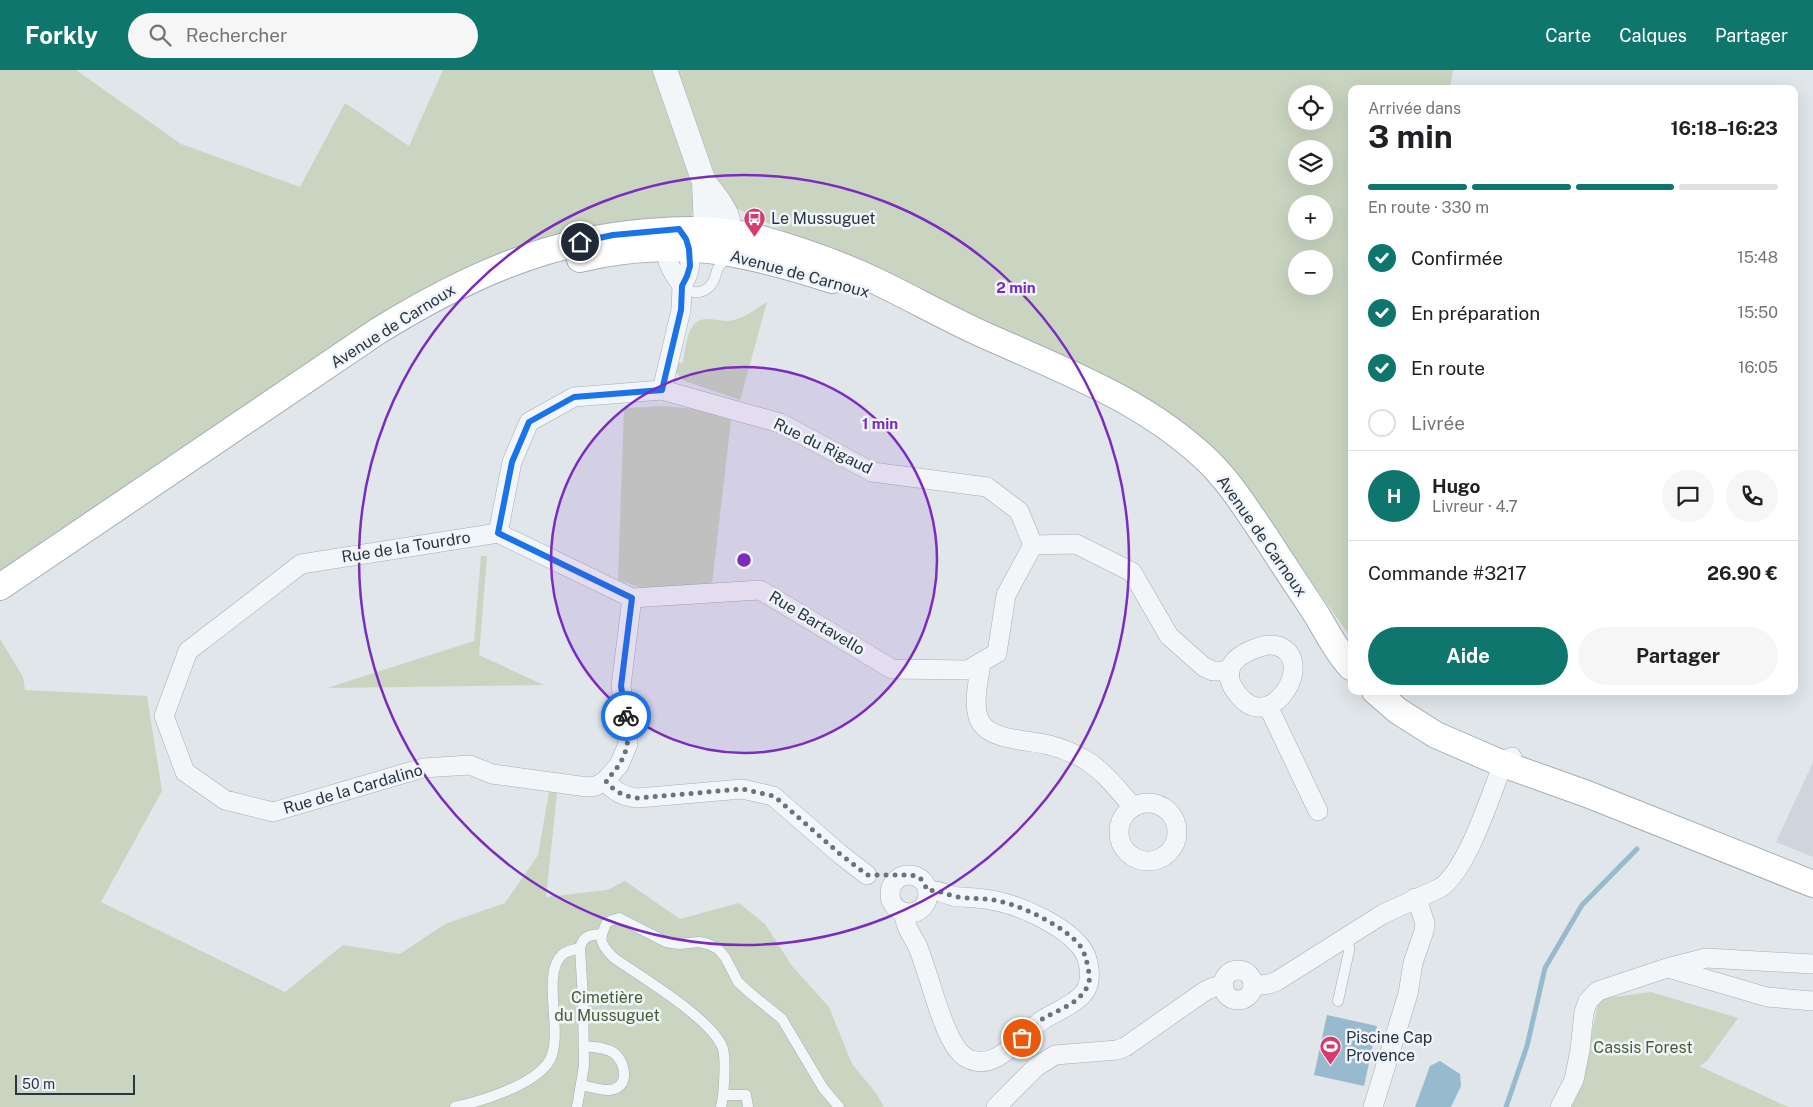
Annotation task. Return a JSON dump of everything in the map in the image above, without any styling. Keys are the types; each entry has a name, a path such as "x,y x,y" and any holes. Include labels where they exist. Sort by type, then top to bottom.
{"main road":[{"name":"Avenue de Carnoux","path":"0,587 378,332 420,305 449,290 509,263 564,245 613,235 703,242"},
{"name":"Avenue de Carnoux","path":"0,606 386,340 439,308 490,285 588,257 755,237 801,252 876,281 947,318 1116,394 1182,438 1231,485 1315,612 1340,655 1348,664"},
{"name":"Avenue de Carnoux","path":"1315,612 1348,650"},
{"path":"1380,695 1398,711 1436,735 1508,760 1655,822 1813,884"},
{"path":"1398,695 1428,716 1508,760"},
{"path":"1655,822 1813,900"}],"street":[{"path":"665,70 704,182 726,213 730,226 703,242 670,267 682,286 681,310 662,390 574,397 529,422 512,462 498,533 632,598 621,686 628,744 619,765 606,781 617,791 630,798 742,789 774,796 867,875 898,907 913,913 923,907 928,897 928,891 922,880 917,876 867,875"},
{"name":"Rue du Rigaud","path":"662,390 780,423 872,472 987,487 1019,511 1033,545"},
{"name":"Rue de la Tourdro","path":"164,716 188,651 301,564 498,533"},
{"path":"1133,807 1105,775 1084,759 1047,744 996,735 981,723 977,711 975,666 997,653 1006,595 1033,545 1076,544 1132,572 1169,636 1204,667 1213,671 1230,670"},
{"name":"Rue Bartavello","path":"632,598 760,590 892,669 975,666"},
{"path":"1267,645 1279,646 1288,653 1293,663 1292,676 1287,691 1279,700 1268,706 1256,706 1244,702 1234,691 1230,681 1230,670 1233,661 1241,654 1253,648 1267,645"},
{"path":"1268,706 1318,811"},
{"name":"Rue de la Cardalino","path":"164,716 185,772 225,800 273,812 423,768 470,765 492,774 587,787 596,786 606,781"},
{"path":"996,1107 1036,1068 1055,1055 1117,1050 1126,1047 1205,991 1214,987 1224,986 1224,982 1229,974 1238,970 1247,973 1253,986 1277,981 1392,908 1440,888 1453,877 1467,853 1508,760"},
{"path":"904,876 893,883 891,890 919,949 943,1022 957,1050 965,1057 980,1062 1003,1054 1042,1020 1072,1004 1083,994 1088,985 1089,973 1084,953 1081,947 1069,936 1048,921 1023,908 1001,901 954,897 934,890 928,891"},
{"path":"1373,1107 1408,994 1413,963 1424,931 1420,908 1415,898"},
{"path":"1692,968 1706,958 1813,964"},
{"path":"1560,1107 1574,1080 1580,1050 1584,1012 1588,1001 1598,991 1667,968 1692,968 1767,997 1813,1001"}],"lane":[{"path":"682,286 694,293 707,289 714,282 723,261 703,242"},
{"path":"721,1107 724,1095 723,1049 712,1032 696,1015 614,958 605,949 601,934 607,922 619,918 666,942 679,944 699,942 718,949 725,957 738,982 782,1019 823,1088 839,1107"},
{"path":"577,1107 584,1046 580,948 581,942 586,937 591,934 601,934"},
{"path":"1338,1001 1351,934"},
{"path":"455,1107 499,1095 539,1072 548,1062 554,1046 552,982 556,965 560,956 567,951 580,948"},
{"path":"581,1085 610,1090 618,1087 624,1080 625,1070 619,1058 613,1052 606,1049 584,1046"},
{"path":"724,1095 746,1094 748,1107"}],"shaded area":[{"path":"1813,762 1813,857 1776,842"}],"green space":[{"path":"0,70 76,70 181,144 300,187 345,103 409,146 443,70 656,70 696,186 692,218 553,236 445,277 357,329 27,558 0,574"},
{"path":"674,70 1453,70 1451,85 1348,85 1348,634 1235,471 1172,419 1108,386 736,208 714,183"},
{"path":"767,302 740,400 685,381 676,373 676,362 683,363 686,343 694,324 706,319 734,320"},
{"path":"664,406 695,409 731,420 712,584 642,588 618,580 624,408"},
{"path":"481,556 487,556 479,655 544,685 327,688 474,641"},
{"name":"Cimetière du Mussuguet","path":"0,639 23,677 25,690 147,696 162,791 101,902 285,992 343,945 400,954 445,924 505,903 538,855 549,792 557,793 546,897 607,890 625,881 680,919 739,903 765,924 792,966 829,1007 852,1064 876,1093 884,1107 0,1107"},
{"name":"Cassis Forest","path":"1651,992 1738,1018 1707,1061 1699,1066 1788,1107 1563,1107 1591,1037 1599,999"}],"water":[{"path":"1327,1015 1377,1026 1364,1086 1314,1075"},
{"path":"1440,1061 1460,1074 1461,1086 1451,1107 1415,1107 1430,1066"}],"waterway":[{"path":"1506,1107 1527,1046 1545,968 1582,905 1637,849"}],"way so far":[{"path":"626,716 628,744 619,765 606,781 609,786 630,798 742,789 774,796 867,875 917,876 926,885 928,891 940,891 954,897 974,897 1012,904 1048,921 1069,936 1081,947 1086,958 1089,973 1088,985 1083,994 1072,1004 1042,1020 1022,1038"}],"place":[{"name":"Le Mussuguet","path":"755,237"},
{"name":"Piscine Cap Provence","path":"1330,1065"}],"route":[{"path":"580,242 613,235 679,229 686,239 691,255 690,266 682,286 681,310 662,390 574,397 529,422 512,462 498,533 632,598 621,686 626,716"}]}
